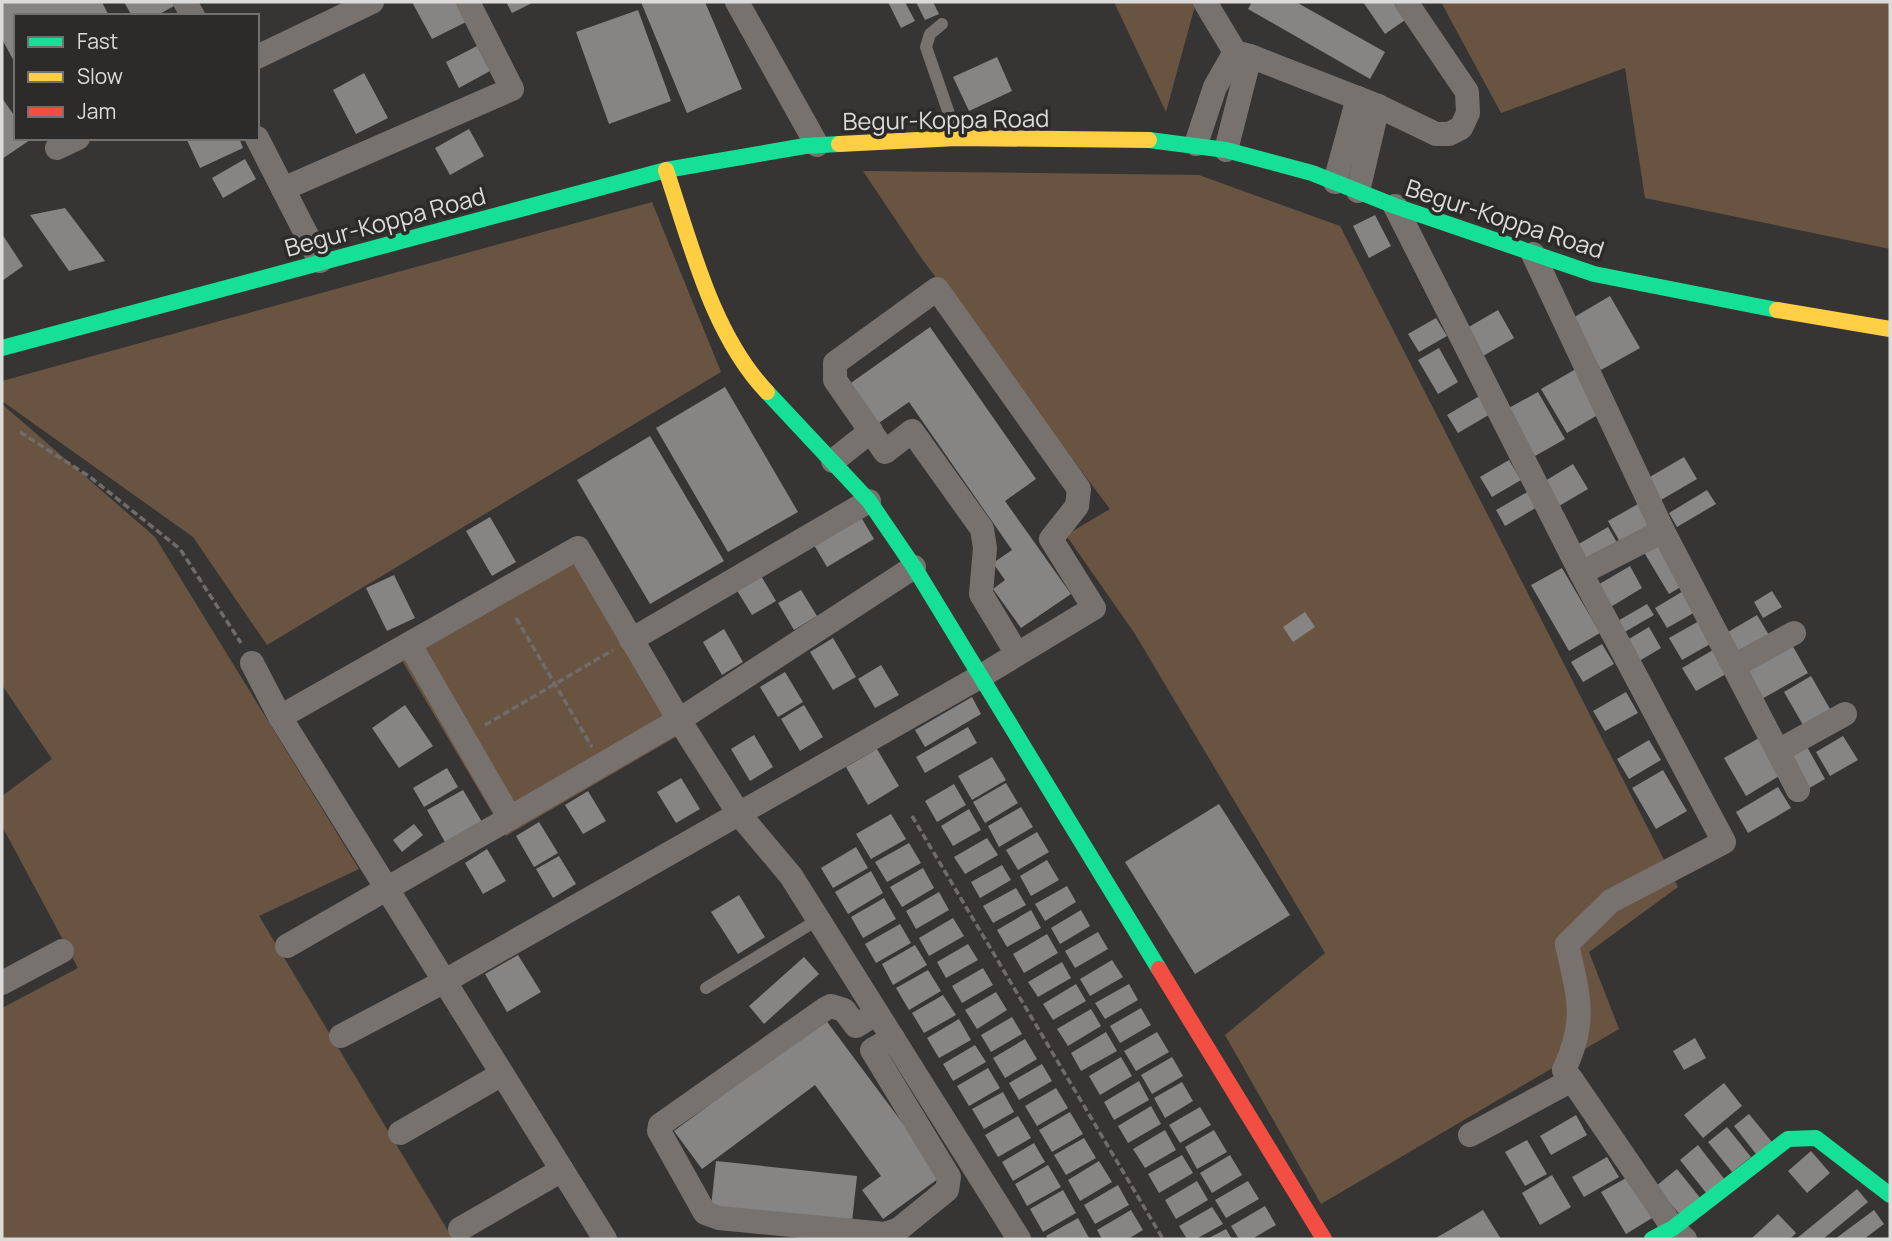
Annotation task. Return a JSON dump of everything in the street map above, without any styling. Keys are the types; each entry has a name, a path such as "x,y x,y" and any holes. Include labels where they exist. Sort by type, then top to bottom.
{"main road":[{"name":"Begur-Koppa Road","path":"2,348 666,170 754,153 817,145 957,138 1161,140 1226,150 1346,187 1594,274 1890,329"},
{"path":"666,170 696,261 741,357 770,398 869,501 915,567 1324,1239"},
{"path":"1670,1235 1770,1152 1788,1139 1801,1136 1816,1138 1890,1195"}],"street":[{"path":"259,56 372,2"},
{"path":"283,188 512,89 468,2"},
{"path":"737,2 817,145"},
{"path":"1205,2 1243,54 1368,102 1436,134 1449,134 1461,128 1468,113 1467,92 1406,2"},
{"path":"1196,144 1215,87 1243,54"},
{"path":"1226,150 1243,54"},
{"path":"1346,187 1368,102"},
{"path":"258,140 320,261"},
{"path":"1395,206 1581,573 1724,842 1611,901 1567,944 1580,1007 1577,1042 1564,1070 1670,1235"},
{"path":"1533,254 1663,530 1798,790"},
{"path":"341,1036 445,981 739,814 983,675 1094,608 1051,539 1077,506 1079,489 937,289 835,363 835,380 885,452 912,431 982,529 985,548 981,594 1017,654"},
{"path":"833,461 871,431"},
{"path":"631,640 869,501"},
{"path":"1581,573 1663,530"},
{"path":"280,717 578,548 679,720 739,814 791,876 819,919 867,1019 1019,1239"},
{"path":"287,946 679,720 915,567"},
{"path":"1734,666 1794,632"},
{"path":"410,645 510,818"},
{"path":"252,663 280,717 605,1239"},
{"path":"1778,751 1845,714"},
{"path":"2,983 62,951"},
{"path":"867,1019 831,1006 660,1125 659,1131 705,1213 719,1218 885,1234 899,1229 947,1190 948,1177 883,1044"},
{"path":"400,1133 502,1073"},
{"path":"1470,1135 1572,1080"},
{"path":"460,1229 562,1171"}],"lane":[{"path":"942,24 930,34 926,47 957,138"},
{"path":"706,988 819,919"}],"path":[{"path":"20,432 90,477 180,550 252,663"},
{"path":"516,618 594,751"},
{"path":"485,724 631,640"},
{"path":"912,816 1163,1239"}],"shaded area":[{"path":"1114,2 1196,2 1166,112"},
{"path":"1441,2 1890,2 1890,249 1645,198 1625,68 1501,113"},
{"path":"863,171 1199,175 1340,226 1678,887 1589,952 1619,1029 1321,1204 1225,1035 1325,953 1135,634 1066,535 1110,509 922,259"},
{"path":"652,202 721,372 267,645 193,537 2,401 2,381"},
{"path":"2,404 155,537 359,869 259,916 453,1239 2,1239 2,1008 78,968 2,826 2,796 52,759 2,685"},
{"path":"581,538 693,727 506,836 394,647"}],"building":[{"path":"2,2 102,2 108,14 14,14 14,61 2,39"},
{"path":"124,2 172,2 174,6 160,14 131,14"},
{"path":"412,2 458,2 468,21 432,39"},
{"path":"506,2 534,2 512,13"},
{"path":"641,2 705,2 742,89 687,113"},
{"path":"888,2 905,2 915,21 901,28"},
{"path":"916,2 933,2 939,14 925,20"},
{"path":"1252,2 1296,2 1385,52 1370,79 1248,9"},
{"path":"1363,2 1397,2 1408,18 1385,34"},
{"path":"638,10 671,101 609,124 576,32"},
{"path":"477,46 490,71 459,88 446,62"},
{"path":"997,57 1012,91 969,111 953,77"},
{"path":"364,73 388,118 356,134 333,90"},
{"path":"2,98 14,115 14,140 30,140 2,159"},
{"path":"469,129 484,156 450,175 435,148"},
{"path":"187,140 240,140 243,148 200,168"},
{"path":"245,159 256,179 223,198 212,178"},
{"path":"65,208 105,261 69,271 30,215"},
{"path":"1375,215 1391,246 1369,258 1353,226"},
{"path":"2,234 23,266 2,281"},
{"path":"1610,296 1640,348 1601,370 1571,319"},
{"path":"1498,310 1514,338 1483,356 1467,328"},
{"path":"1436,318 1447,336 1419,352 1408,334"},
{"path":"930,327 1036,479 1005,501 1071,594 1021,628 993,589 1005,580 993,563 1012,550 909,402 876,425 848,385"},
{"path":"1439,348 1458,382 1438,394 1418,360"},
{"path":"1576,369 1601,413 1567,433 1541,389"},
{"path":"725,387 798,512 728,552 656,428"},
{"path":"1538,392 1565,439 1535,456 1507,409"},
{"path":"1481,395 1492,413 1458,433 1447,415"},
{"path":"650,436 724,561 650,604 577,480"},
{"path":"1684,457 1697,479 1661,500 1648,478"},
{"path":"1509,460 1521,480 1492,497 1480,477"},
{"path":"1573,464 1588,489 1559,506 1545,481"},
{"path":"1707,490 1716,504 1677,527 1669,513"},
{"path":"1529,491 1539,506 1505,526 1496,510"},
{"path":"1638,504 1650,524 1620,542 1608,521"},
{"path":"858,512 874,539 827,567 811,540"},
{"path":"490,517 516,562 492,576 466,531"},
{"path":"1608,527 1618,544 1587,562 1577,545"},
{"path":"1658,540 1684,585 1669,594 1642,549"},
{"path":"1630,566 1642,588 1609,608 1596,586"},
{"path":"1562,568 1600,633 1569,651 1531,585"},
{"path":"757,569 776,601 752,615 733,584"},
{"path":"394,575 415,618 387,631 366,588"},
{"path":"801,590 817,616 794,630 778,603"},
{"path":"1685,590 1697,611 1667,628 1655,608"},
{"path":"1772,591 1782,607 1763,618 1754,602"},
{"path":"1647,604 1654,615 1623,633 1616,622"},
{"path":"1305,612 1315,627 1293,642 1283,627"},
{"path":"1757,615 1769,635 1739,652 1728,632"},
{"path":"1699,621 1712,643 1682,660 1669,638"},
{"path":"1649,627 1661,648 1636,663 1624,642"},
{"path":"724,629 743,662 722,675 703,642"},
{"path":"833,638 856,677 833,690 810,652"},
{"path":"1791,643 1808,673 1758,701 1741,672"},
{"path":"1602,644 1614,664 1583,682 1571,662"},
{"path":"1713,650 1726,674 1696,691 1682,668"},
{"path":"881,665 899,695 875,708 858,679"},
{"path":"785,672 803,702 778,717 760,687"},
{"path":"1811,676 1830,709 1803,725 1784,692"},
{"path":"1626,692 1638,713 1605,731 1593,711"},
{"path":"972,697 981,714 925,747 915,730"},
{"path":"405,705 433,746 399,768 372,728"},
{"path":"804,705 823,737 800,751 781,719"},
{"path":"968,727 977,743 925,773 916,757"},
{"path":"754,735 773,767 750,781 731,749"},
{"path":"1843,736 1858,760 1830,776 1816,752"},
{"path":"1759,738 1781,775 1746,796 1724,758"},
{"path":"1649,740 1661,760 1629,779 1617,759"},
{"path":"1806,745 1825,779 1806,790 1787,756"},
{"path":"877,749 899,786 868,805 846,767"},
{"path":"992,757 1006,780 972,800 958,776"},
{"path":"447,768 458,787 424,807 413,788"},
{"path":"1663,770 1687,811 1656,829 1632,788"},
{"path":"681,778 700,809 676,823 657,792"},
{"path":"1006,783 1018,803 985,823 973,802"},
{"path":"954,784 966,805 937,822 925,801"},
{"path":"1778,787 1791,808 1748,833 1736,812"},
{"path":"463,790 482,822 445,842 427,810"},
{"path":"588,791 606,821 583,834 565,805"},
{"path":"1219,804 1290,915 1195,974 1125,862"},
{"path":"1021,807 1033,827 999,847 988,826"},
{"path":"969,809 981,830 953,846 941,826"},
{"path":"891,814 906,839 871,859 856,834"},
{"path":"539,822 558,853 534,867 516,836"},
{"path":"414,824 423,835 402,852 393,840"},
{"path":"1037,832 1049,852 1018,870 1006,850"},
{"path":"987,838 998,855 965,874 954,857"},
{"path":"909,843 921,863 887,882 875,862"},
{"path":"856,847 868,868 833,888 821,868"},
{"path":"487,849 506,881 483,894 465,863"},
{"path":"559,856 576,884 553,898 536,869"},
{"path":"1047,860 1059,880 1031,896 1020,876"},
{"path":"1002,865 1011,880 980,898 971,882"},
{"path":"923,868 934,888 902,907 890,887"},
{"path":"871,871 883,893 848,914 835,892"},
{"path":"1067,886 1076,902 1045,921 1035,904"},
{"path":"1016,888 1026,905 993,923 983,906"},
{"path":"939,892 949,910 916,929 906,911"},
{"path":"739,895 765,937 738,954 711,912"},
{"path":"884,898 896,919 863,938 851,917"},
{"path":"1031,910 1041,928 1007,947 997,930"},
{"path":"1081,910 1090,926 1060,944 1051,928"},
{"path":"953,918 964,936 929,956 919,938"},
{"path":"900,924 911,943 876,963 865,944"},
{"path":"1098,932 1108,949 1075,968 1065,951"},
{"path":"1047,934 1058,953 1024,973 1013,954"},
{"path":"968,944 978,960 946,978 937,962"},
{"path":"915,945 927,965 893,985 882,964"},
{"path":"518,955 541,992 507,1012 485,974"},
{"path":"804,957 819,974 764,1024 749,1006"},
{"path":"1112,960 1123,977 1090,996 1080,979"},
{"path":"1062,962 1071,978 1038,997 1028,982"},
{"path":"983,968 993,985 962,1003 952,986"},
{"path":"928,970 941,991 909,1010 896,988"},
{"path":"1076,984 1086,1001 1053,1020 1043,1004"},
{"path":"1129,984 1138,1000 1105,1019 1095,1003"},
{"path":"996,992 1007,1010 977,1029 965,1010"},
{"path":"943,995 956,1015 924,1033 912,1013"},
{"path":"1141,1008 1151,1025 1120,1043 1110,1026"},
{"path":"1091,1009 1101,1026 1068,1046 1057,1029"},
{"path":"1012,1017 1022,1034 991,1052 981,1035"},
{"path":"825,1019 942,1176 883,1219 862,1190 881,1176 815,1085 702,1169 674,1131"},
{"path":"959,1019 971,1040 939,1058 927,1038"},
{"path":"1106,1032 1117,1051 1081,1071 1071,1053"},
{"path":"1157,1032 1169,1052 1136,1071 1124,1051"},
{"path":"1695,1038 1706,1058 1684,1070 1673,1051"},
{"path":"1025,1039 1037,1059 1005,1078 993,1058"},
{"path":"975,1045 986,1062 953,1081 943,1064"},
{"path":"1121,1057 1132,1076 1100,1095 1089,1076"},
{"path":"1172,1057 1183,1076 1152,1094 1141,1075"},
{"path":"1042,1064 1052,1081 1019,1100 1009,1083"},
{"path":"988,1068 1000,1088 969,1106 957,1086"},
{"path":"1139,1081 1149,1100 1114,1120 1104,1102"},
{"path":"1182,1082 1193,1101 1165,1118 1154,1098"},
{"path":"1724,1083 1742,1106 1703,1138 1684,1115"},
{"path":"1056,1088 1068,1108 1037,1126 1025,1106"},
{"path":"1003,1092 1014,1112 984,1129 972,1109"},
{"path":"1151,1106 1161,1124 1128,1143 1118,1126"},
{"path":"1200,1107 1211,1125 1180,1143 1169,1125"},
{"path":"1070,1112 1083,1134 1052,1152 1039,1130"},
{"path":"1749,1114 1772,1142 1756,1154 1734,1126"},
{"path":"1576,1115 1587,1135 1551,1155 1540,1136"},
{"path":"1018,1116 1031,1138 998,1157 985,1135"},
{"path":"1727,1127 1751,1157 1732,1172 1708,1142"},
{"path":"1165,1130 1176,1150 1145,1168 1133,1149"},
{"path":"1214,1130 1227,1152 1197,1169 1185,1147"},
{"path":"1084,1138 1096,1158 1066,1175 1054,1155"},
{"path":"1527,1140 1547,1174 1525,1186 1505,1152"},
{"path":"1034,1143 1045,1162 1013,1181 1002,1162"},
{"path":"1698,1145 1725,1180 1707,1194 1680,1160"},
{"path":"1811,1151 1830,1173 1807,1193 1788,1171"},
{"path":"1182,1155 1193,1173 1159,1193 1148,1174"},
{"path":"1230,1155 1242,1175 1212,1193 1200,1173"},
{"path":"1607,1157 1619,1177 1584,1197 1572,1177"},
{"path":"716,1161 857,1176 852,1222 711,1207"},
{"path":"1099,1161 1112,1182 1080,1201 1068,1180"},
{"path":"1048,1165 1061,1187 1027,1206 1015,1184"},
{"path":"1677,1169 1701,1199 1680,1215 1656,1186"},
{"path":"1552,1175 1571,1207 1540,1225 1522,1193"},
{"path":"1628,1177 1652,1218 1626,1234 1601,1192"},
{"path":"1197,1181 1208,1200 1176,1219 1165,1200"},
{"path":"1248,1181 1259,1199 1226,1218 1215,1200"},
{"path":"1118,1185 1129,1205 1095,1224 1084,1205"},
{"path":"1857,1189 1868,1202 1823,1239 1796,1239"},
{"path":"1063,1190 1076,1213 1043,1232 1030,1209"},
{"path":"1265,1206 1276,1225 1252,1239 1239,1239 1231,1226"},
{"path":"1212,1207 1223,1224 1196,1239 1187,1239 1179,1226"},
{"path":"1131,1210 1143,1230 1128,1239 1102,1239 1097,1230"},
{"path":"1483,1210 1501,1239 1434,1239 1448,1231"},
{"path":"1874,1210 1884,1224 1864,1239 1835,1239"},
{"path":"1778,1214 1796,1233 1790,1239 1751,1239"},
{"path":"1078,1218 1089,1238 1048,1239 1046,1236"},
{"path":"1226,1229 1232,1239 1207,1239"}],"traffic: fast":[{"path":"1149,140 1226,150 1312,173 1395,206 1594,274 1777,310"},
{"path":"2,348 666,170 805,146 839,144"},
{"path":"767,392 869,501 914,567 1159,969"},
{"path":"1652,1239 1673,1228 1788,1139 1816,1138 1890,1195"}],"traffic: slow":[{"path":"839,144 957,138 1149,140"},
{"path":"666,170 694,257 717,316 748,369 767,392"},
{"path":"1777,310 1890,329"}],"traffic: jam":[{"path":"1159,969 1324,1239"}]}
